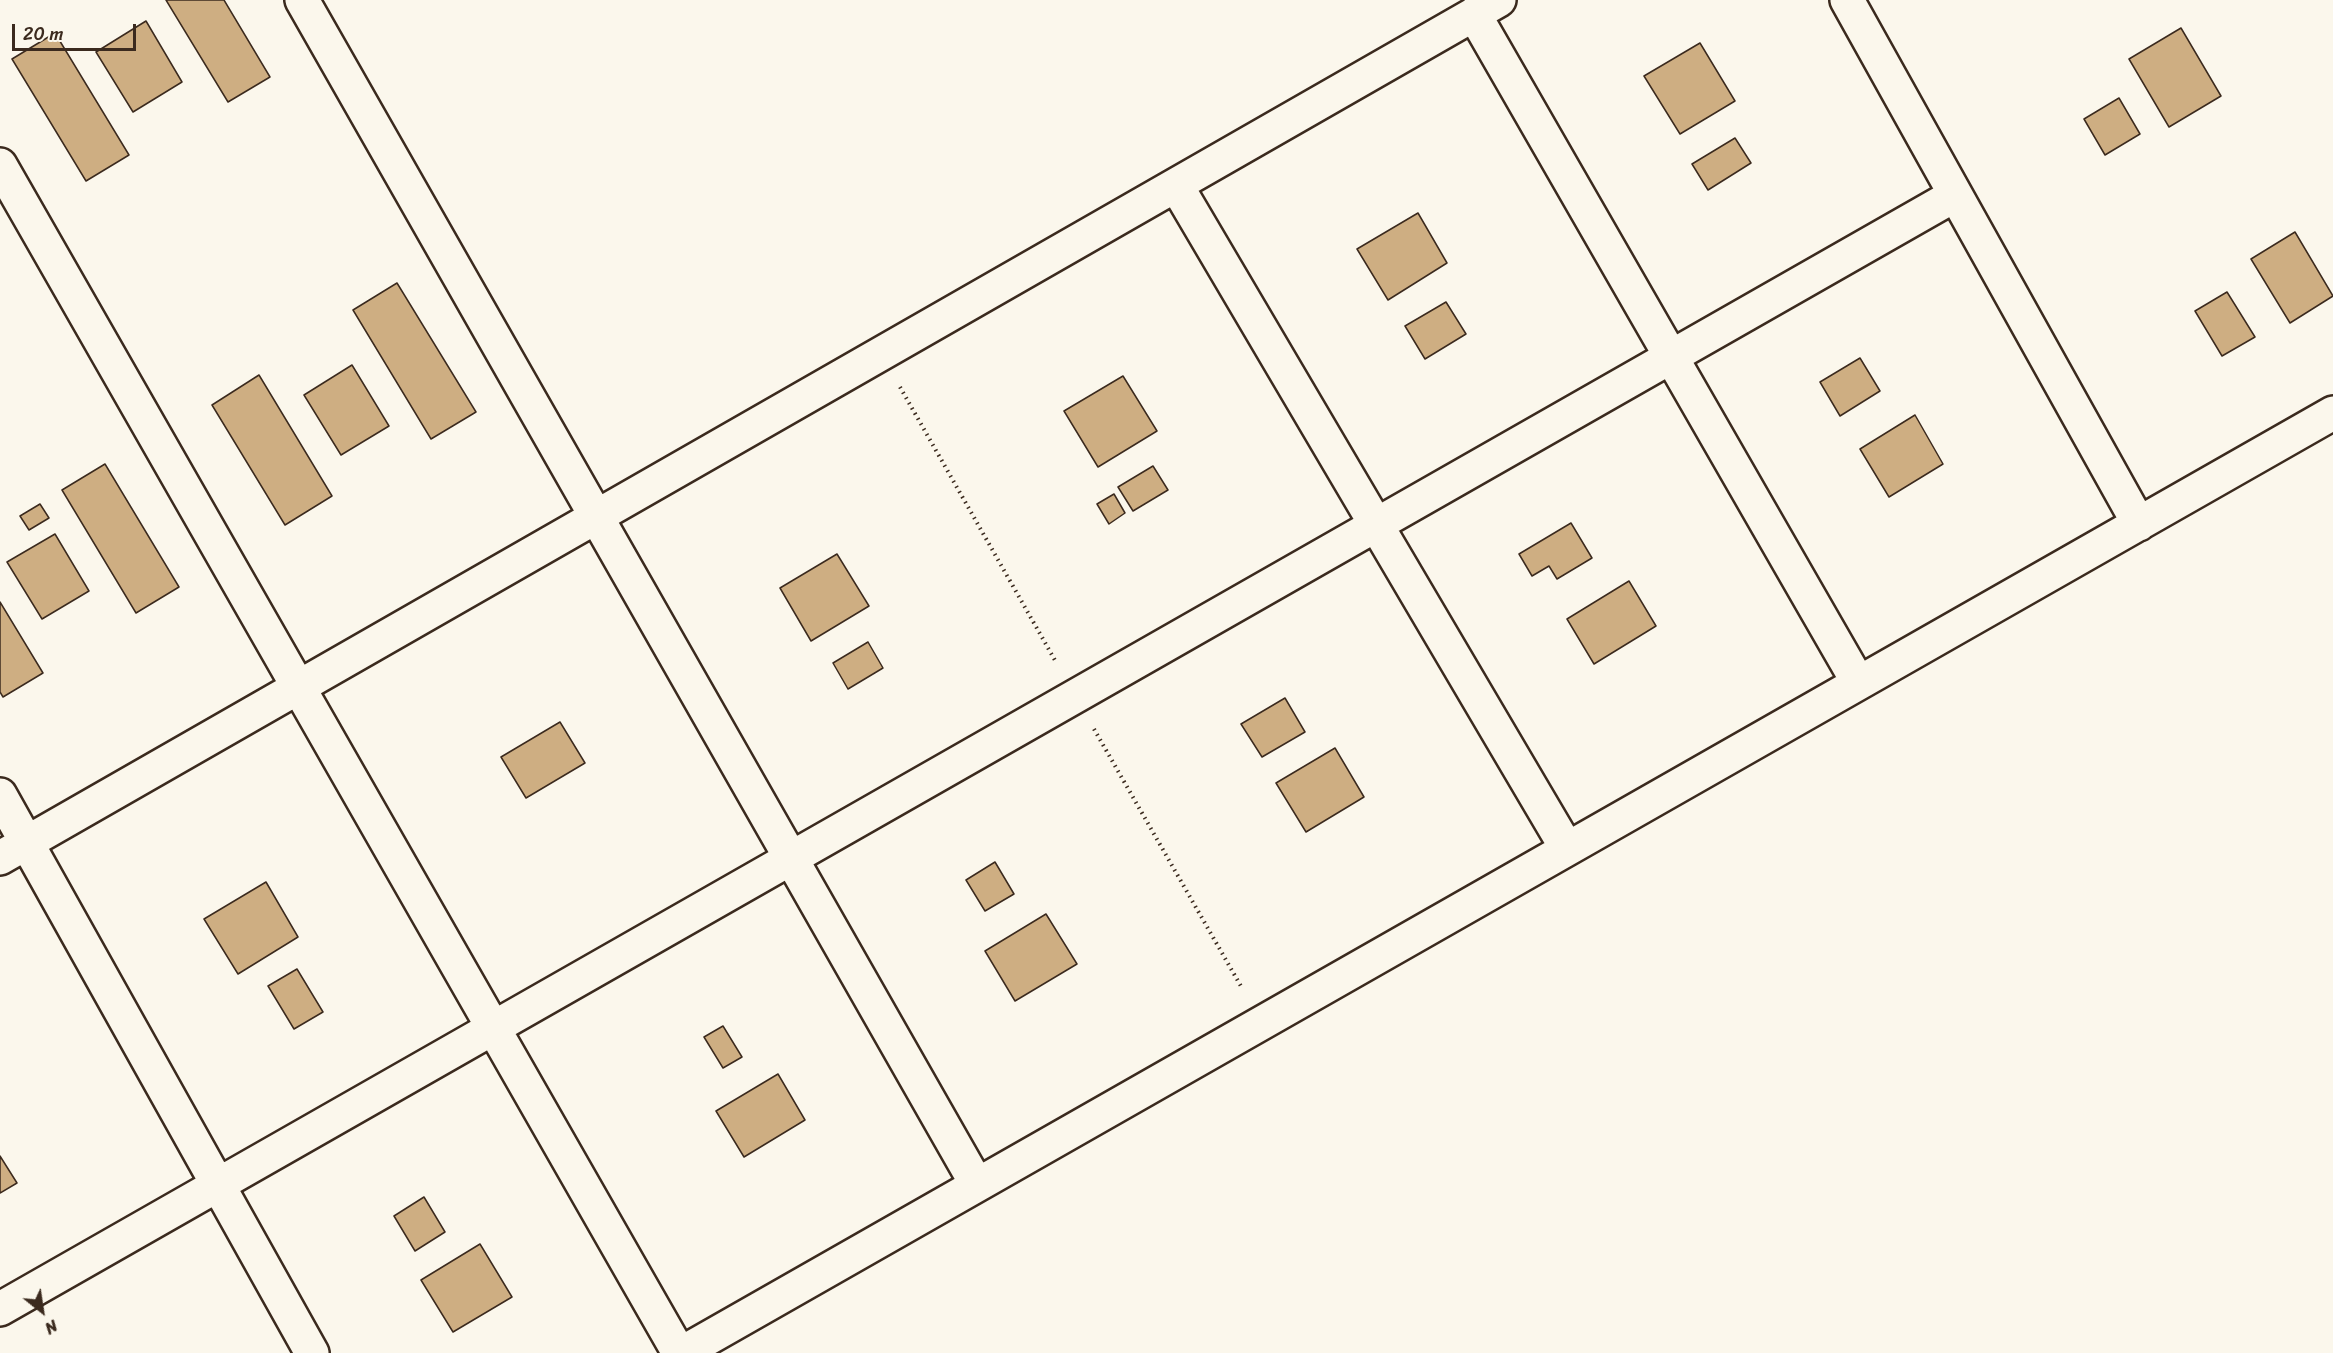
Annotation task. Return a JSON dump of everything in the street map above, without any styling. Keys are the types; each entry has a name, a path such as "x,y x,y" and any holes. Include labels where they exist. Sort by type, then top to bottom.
{"street":[{"path":"302,0 976,1183"},
{"path":"1847,0 2139,524"},
{"path":"13,850 1487,7 1670,357 1858,682"},
{"path":"0,165 681,1353 976,1183 1262,1023 1566,847 2333,413"},
{"path":"1176,185 1566,847"},
{"path":"0,1309 1955,195"},
{"path":"0,795 13,850 218,1184 312,1353"}],"building":[{"path":"166,0 224,0 270,77 228,102"},
{"path":"146,21 182,82 133,112 96,52"},
{"path":"2181,28 2221,96 2169,127 2129,59"},
{"path":"55,33 129,155 86,181 12,59"},
{"path":"1700,43 1735,101 1680,134 1644,76"},
{"path":"2119,98 2140,134 2105,155 2084,119"},
{"path":"1735,138 1751,163 1708,190 1692,164"},
{"path":"1418,213 1447,263 1388,300 1357,249"},
{"path":"2295,232 2333,296 2290,323 2251,259"},
{"path":"397,283 476,412 431,439 353,310"},
{"path":"2227,292 2255,337 2222,356 2195,311"},
{"path":"1446,302 1466,334 1425,359 1405,326"},
{"path":"1860,358 1880,391 1840,416 1820,382"},
{"path":"352,365 389,426 341,455 304,395"},
{"path":"259,375 332,496 285,525 212,405"},
{"path":"1123,376 1157,431 1098,467 1064,411"},
{"path":"1915,415 1943,464 1889,497 1860,449"},
{"path":"105,464 179,587 136,613 62,490"},
{"path":"1153,466 1168,490 1133,511 1118,487"},
{"path":"1114,494 1125,513 1109,524 1097,504"},
{"path":"40,504 49,518 29,530 20,516"},
{"path":"1571,523 1592,558 1557,579 1549,566 1532,576 1519,554"},
{"path":"55,534 89,591 42,619 7,562"},
{"path":"837,554 869,606 811,641 780,588"},
{"path":"1629,581 1656,626 1594,664 1567,619"},
{"path":"0,602 43,673 3,697 0,692"},
{"path":"868,642 883,668 848,689 833,663"},
{"path":"1285,698 1305,732 1262,757 1241,724"},
{"path":"560,722 585,763 526,798 501,757"},
{"path":"1335,748 1364,797 1306,832 1276,783"},
{"path":"995,862 1014,894 985,911 966,880"},
{"path":"266,882 298,937 238,974 204,919"},
{"path":"1046,914 1077,964 1015,1001 985,951"},
{"path":"297,969 323,1012 294,1029 268,986"},
{"path":"723,1026 742,1057 723,1068 704,1037"},
{"path":"778,1074 805,1120 744,1157 716,1111"},
{"path":"0,1156 17,1183 0,1193"},
{"path":"424,1197 445,1232 415,1251 394,1216"},
{"path":"480,1244 512,1297 453,1332 421,1280"}]}
